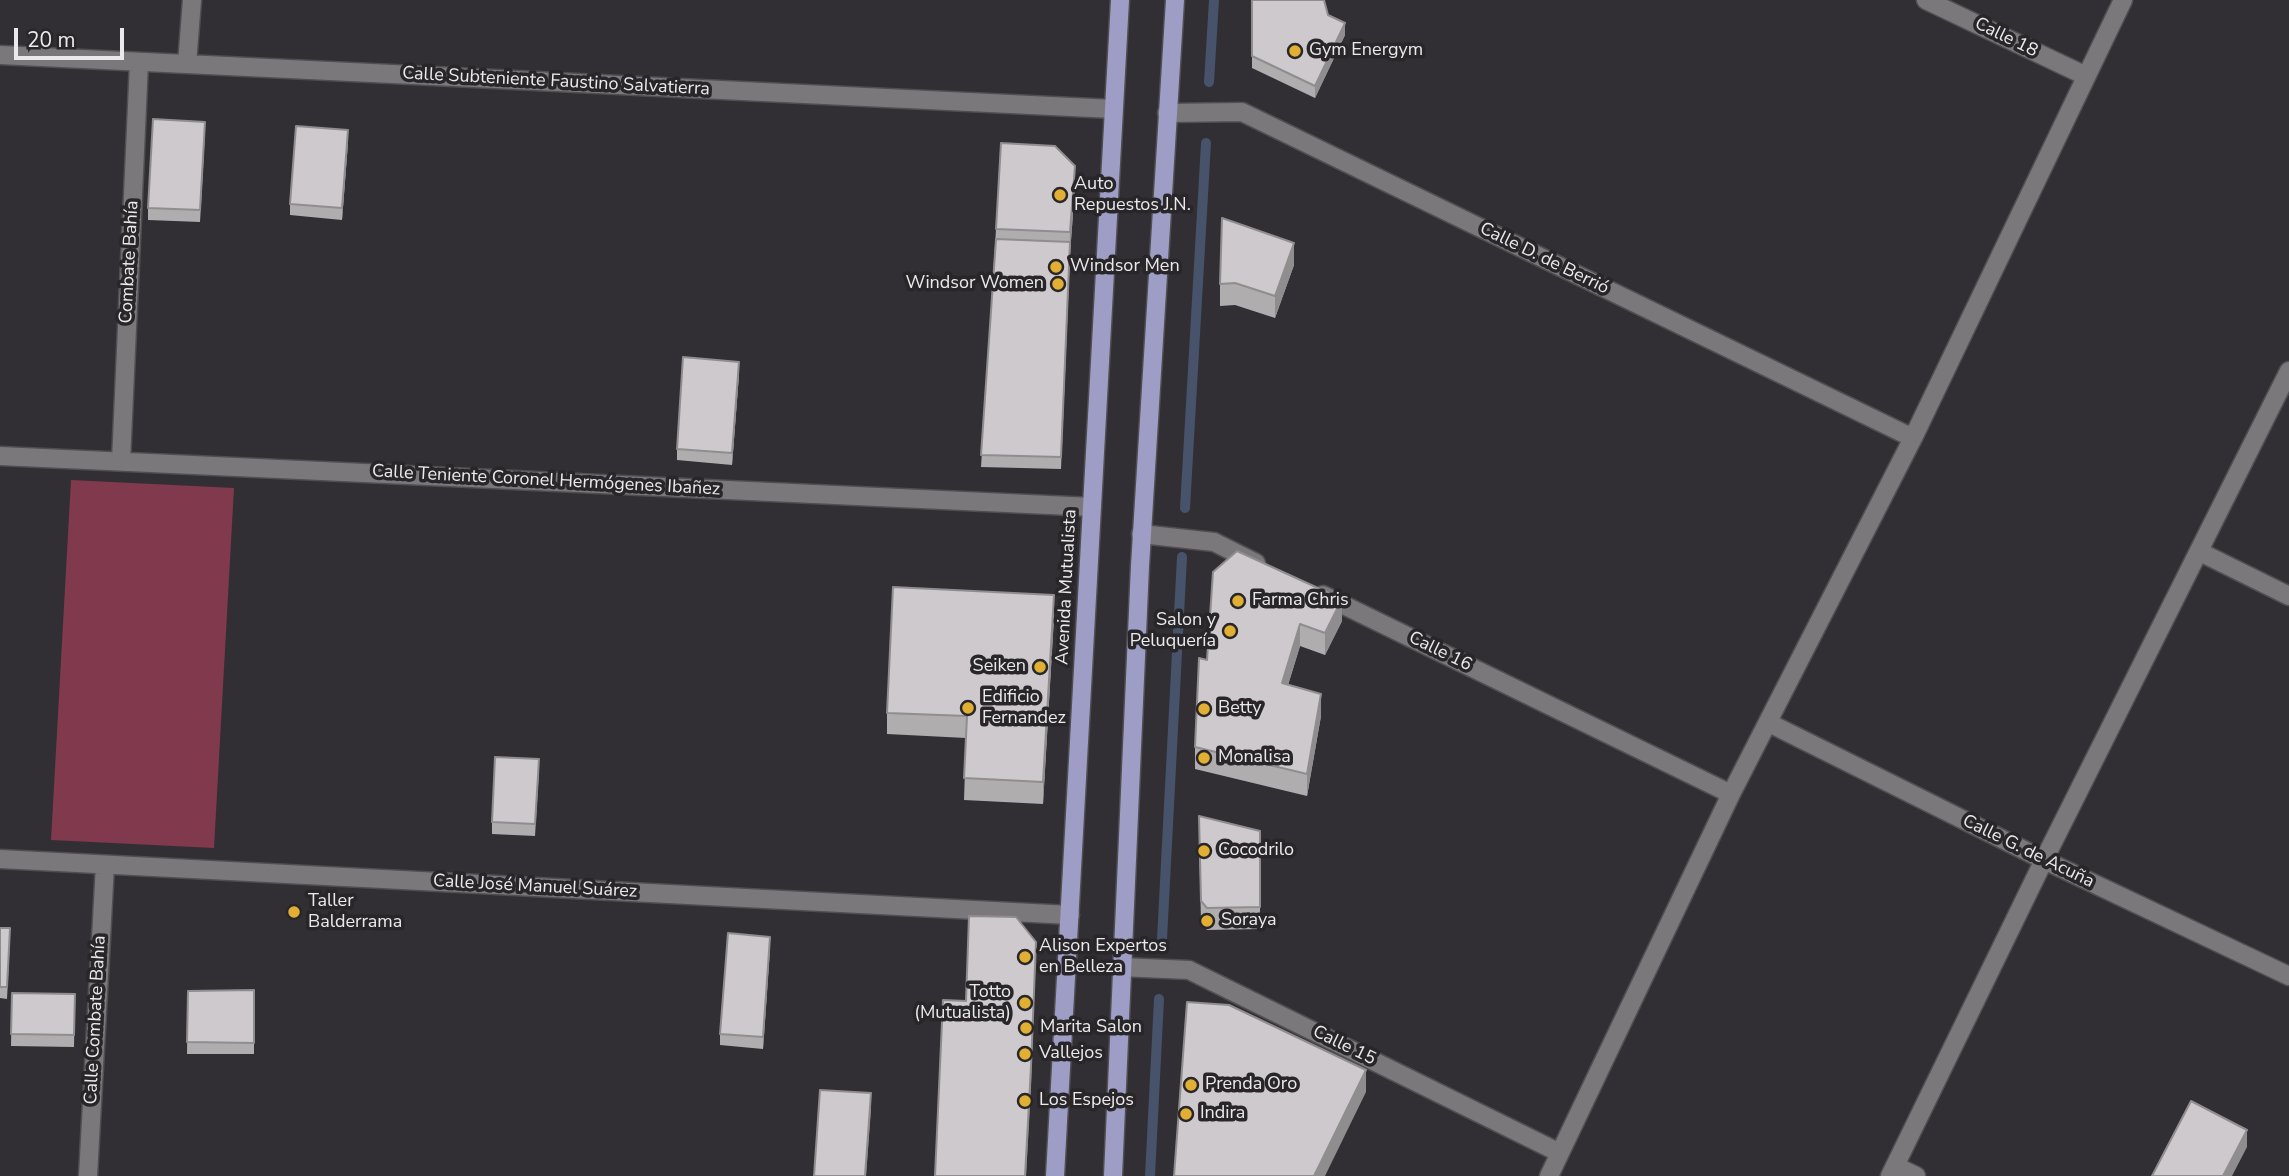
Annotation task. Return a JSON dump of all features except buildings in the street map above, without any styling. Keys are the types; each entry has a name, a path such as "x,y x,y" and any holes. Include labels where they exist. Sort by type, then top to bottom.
{"main road":[{"name":"Avenida Mutualista","path":"1055,1176 1120,0"},
{"path":"1113,1176 1120,967 1141,534 1175,0"}],"street":[{"path":"187,64 192,0"},
{"name":"Calle 18","path":"1926,0 2087,76"},
{"path":"1549,1176 1731,794 1913,438 2123,0"},
{"name":"Calle Subteniente Faustino Salvatierra","path":"0,55 1113,109"},
{"name":"Combate Bahía","path":"121,461 139,62"},
{"name":"Calle D. de Berrió","path":"1167,113 1242,112 1913,438"},
{"path":"1916,1176 1893,1171 2043,860 2289,371"},
{"name":"Calle Teniente Coronel Hermógenes Ibañez","path":"0,456 1092,507"},
{"path":"1141,534 1214,542 1276,572"},
{"path":"2200,552 2289,596"},
{"name":"Calle 16","path":"1312,590 1731,794"},
{"name":"Calle G. de Acuña","path":"1769,723 2043,860 2289,976"},
{"name":"Calle José Manuel Suárez","path":"0,859 1070,915"},
{"name":"Calle Combate Bahía","path":"88,1176 104,864"},
{"name":"Calle 15","path":"1120,967 1189,970 1560,1153"}],"shaded area":[{"path":"71,480 234,488 214,848 51,840"}],"waterway":[{"path":"1209,82 1214,0"},
{"path":"1185,508 1206,143"},
{"path":"1162,939 1182,557"},
{"path":"1150,1176 1159,999"}],"place":[{"name":"Gym Energym","path":"1295,51"},
{"name":"Auto Repuestos J.N.","path":"1060,195"},
{"name":"Windsor Men","path":"1056,267"},
{"name":"Windsor Women","path":"1058,284"},
{"name":"Farma Chris","path":"1238,601"},
{"name":"Salon y Peluquería","path":"1230,631"},
{"name":"Seiken","path":"1040,667"},
{"name":"Edificio Fernandez","path":"968,708"},
{"name":"Betty","path":"1204,709"},
{"name":"Monalisa","path":"1204,758"},
{"name":"Cocodrilo","path":"1204,851"},
{"name":"Taller Balderrama","path":"294,912"},
{"name":"Soraya","path":"1207,921"},
{"name":"Alison Expertos en Belleza","path":"1025,957"},
{"name":"Totto (Mutualista)","path":"1025,1003"},
{"name":"Marita Salon","path":"1026,1028"},
{"name":"Vallejos","path":"1025,1054"},
{"name":"Prenda Oro","path":"1191,1085"},
{"name":"Los Espejos","path":"1025,1101"},
{"name":"Indira","path":"1186,1114"}]}
